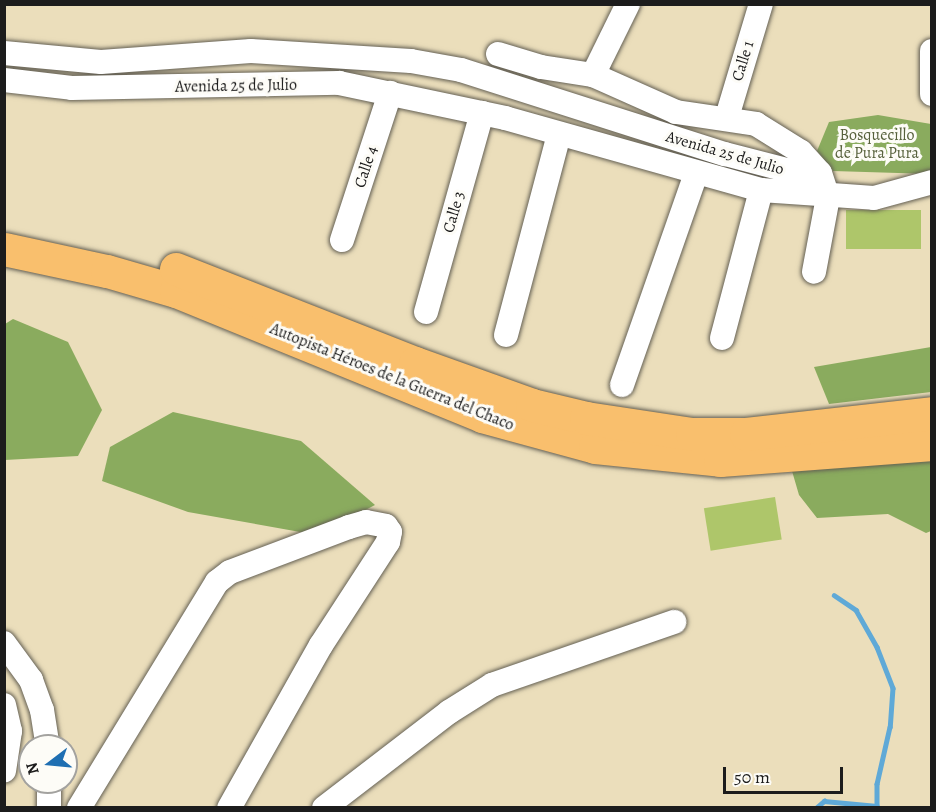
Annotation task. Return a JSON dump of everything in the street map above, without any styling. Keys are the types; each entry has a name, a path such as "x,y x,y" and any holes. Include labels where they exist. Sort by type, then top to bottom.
{"highway":[{"name":"Autopista Héroes de la Guerra del Chaco","path":"4,226 124,253 202,278 415,363 532,405 586,418 692,434 747,434 932,413"},
{"name":"Autopista Héroes de la Guerra del Chaco","path":"4,249 107,271 176,291 483,416 595,447 720,460 932,444"}],"street":[{"path":"593,75 628,4"},
{"name":"Calle 1","path":"727,117 761,4"},
{"name":"Avenida 25 de Julio","path":"4,53 101,62 251,51 411,61 451,68 787,170 828,197"},
{"path":"932,51 932,94"},
{"path":"498,54 541,67 593,75 676,112 727,117 756,124 801,152 820,173 828,197 814,272"},
{"name":"Avenida 25 de Julio","path":"4,80 72,88 339,84 482,113 696,174 761,190 828,197"},
{"name":"Calle 4","path":"342,240 390,93"},
{"name":"Calle 3","path":"426,312 482,113"},
{"path":"506,335 559,134"},
{"path":"622,385 696,174"},
{"path":"828,197 874,198 932,182"},
{"path":"722,338 761,190"},
{"path":"79,807 217,582 230,572 349,527 366,522 386,526 390,532 388,542 321,645 229,807"},
{"path":"324,807 449,712 492,685 674,622"},
{"path":"4,643 31,680 42,710 46,734"},
{"path":"4,705 10,731 4,771"}],"green space":[{"name":"Bosquecillo de Pura Pura","path":"878,115 931,124 931,174 833,171 817,151 829,122"},
{"path":"846,210 921,210 921,249 846,249"},
{"path":"13,319 68,342 102,410 78,456 5,460 5,324"},
{"path":"931,347 931,392 829,404 814,367"},
{"path":"173,412 301,441 375,505 317,535 188,512 102,481 110,447"},
{"path":"931,457 931,531 926,533 888,514 817,518 799,495 792,471"},
{"path":"775,497 782,539 711,551 704,508"}],"waterway":[{"path":"834,595 856,610 877,647 893,688 890,727 877,784 877,808"},
{"path":"816,808 824,801 877,806"}]}
